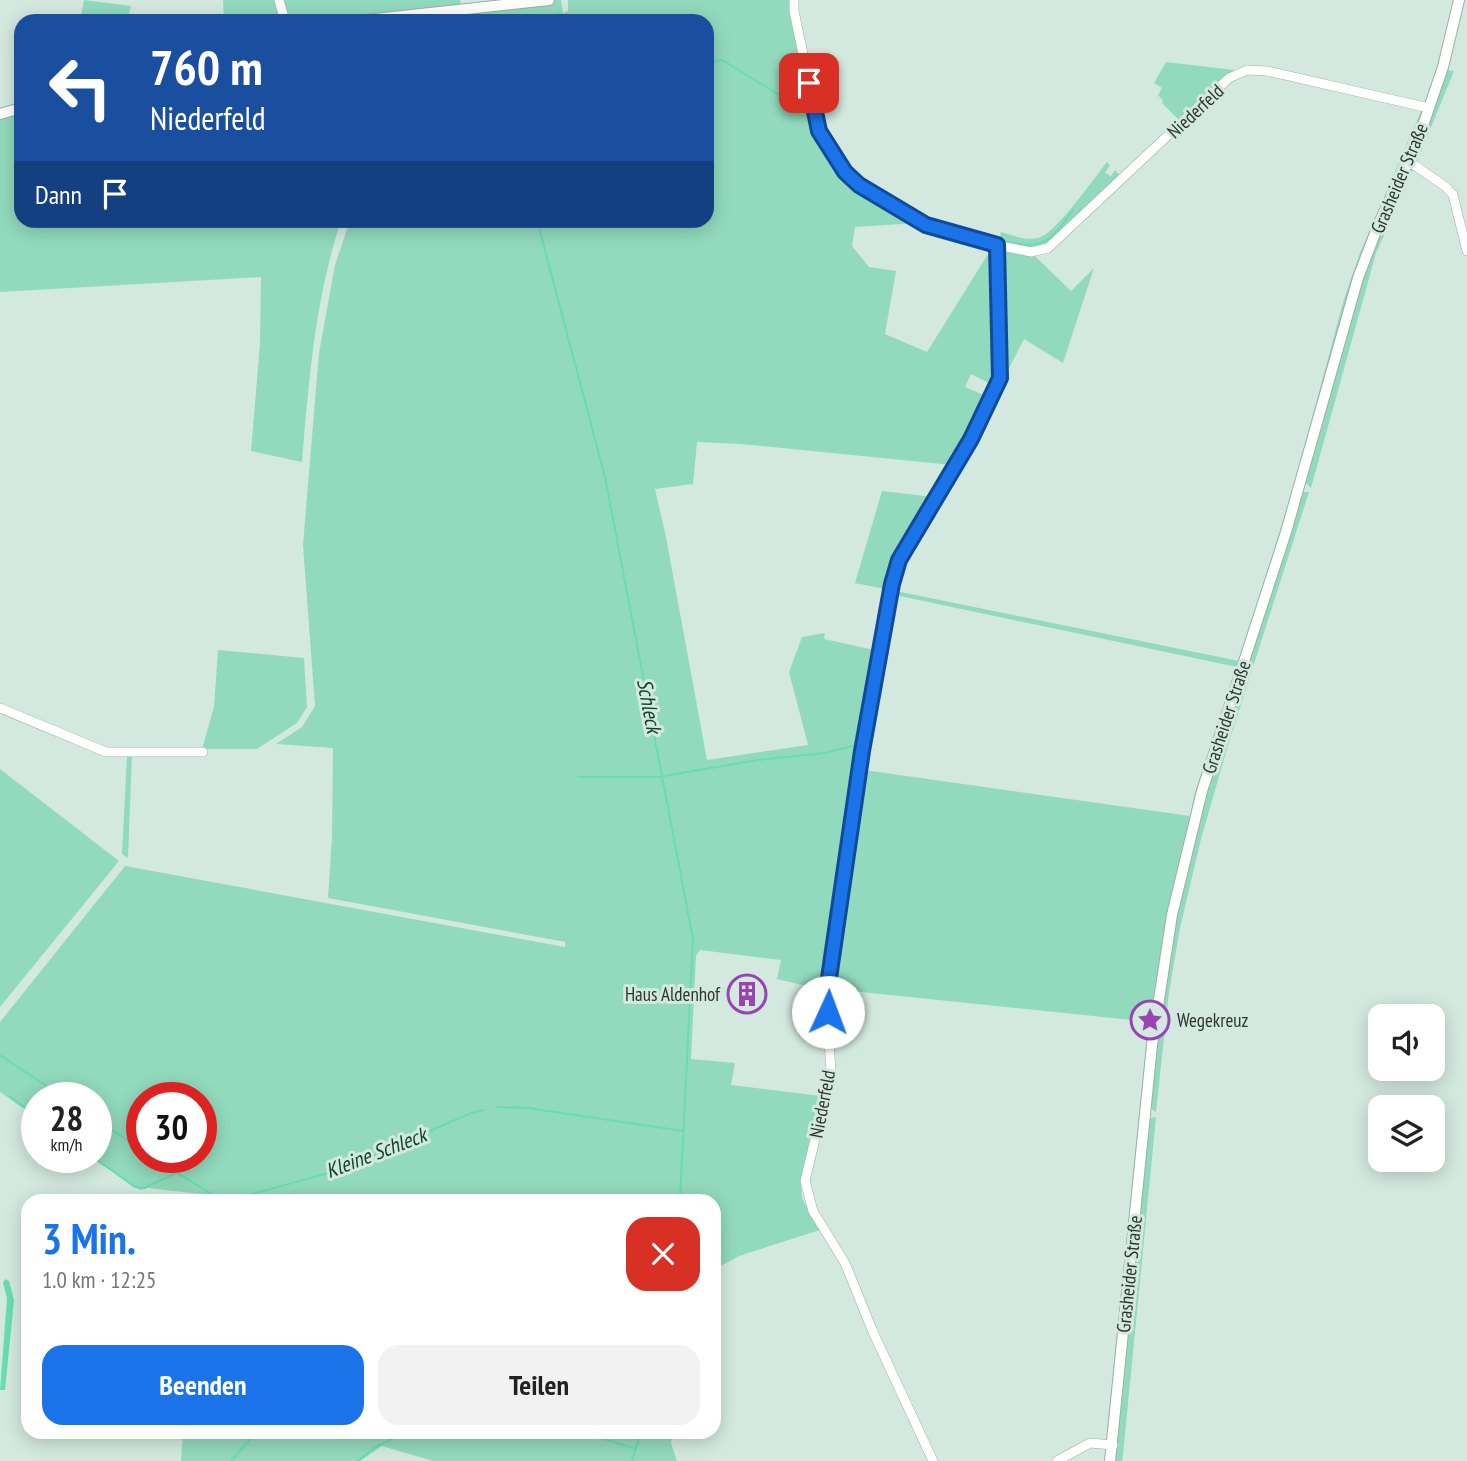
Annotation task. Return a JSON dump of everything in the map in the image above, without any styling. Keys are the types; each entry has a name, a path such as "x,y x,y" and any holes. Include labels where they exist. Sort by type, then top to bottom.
{"street":[{"name":"Niederfeld","path":"794,0 819,131 845,172 859,185 926,225 1031,252 1048,248 1229,78 1247,70 1267,71 1429,108"},
{"name":"Grasheider Straße","path":"1110,1461 1152,1045 1171,915 1202,792 1286,532 1358,278 1407,160 1418,140 1443,67 1459,0"},
{"path":"423,14 545,1"},
{"path":"1407,160 1446,187 1453,195 1467,251"},
{"name":"Niederfeld","path":"933,1461 873,1332 845,1263 813,1211 805,1181 831,1072 827,992 862,751 892,584 899,560 971,439 1000,378 997,245"},
{"path":"0,708 106,752 203,752"},
{"path":"1057,1461 1090,1443 1113,1445"}],"shaded area":[{"path":"84,0 131,6 129,14 81,14"},
{"path":"223,0 276,0 280,14 224,14"},
{"path":"283,0 460,0 461,4 524,0 391,14 287,14"},
{"path":"553,0 561,0 563,13 568,11 568,0 791,0 814,119 844,172 918,223 855,227 852,246 869,267 896,271 885,334 927,352 993,246 997,371 991,384 971,374 965,387 986,396 952,465 697,442 693,484 655,489 707,760 808,745 789,672 802,637 825,633 824,639 879,651 824,990 777,979 781,960 700,950 696,956 691,1059 735,1063 731,1085 821,1096 801,1181 802,1198 820,1230 739,1256 721,1266 721,1194 199,1194 148,1188 140,1190 112,1172 112,1082 21,1082 21,1107 0,1092 0,1022 125,866 565,947 565,942 328,898 333,748 276,744 302,727 315,706 303,545 319,353 335,265 348,228 714,228 714,14 446,14"},
{"path":"1166,62 1234,70 1180,121 1162,103 1158,95 1162,88 1154,83"},
{"path":"1446,70 1454,71 1417,162 1413,158"},
{"path":"1422,109 1424,113 1371,236 1297,483 1294,485 1344,299 1360,253"},
{"path":"14,114 14,228 339,228 319,310 302,462 251,451 260,344 261,277 0,292 0,118"},
{"path":"1107,162 1110,165 1105,173 1111,176 1115,170 1121,177 1046,246 1031,249 999,242 1001,232 1029,239 1045,235 1064,217"},
{"path":"1415,166 1376,253 1311,488 1304,481 1353,302 1406,167"},
{"path":"1001,248 1034,255 1071,291 1094,268 1063,363 1024,339 1007,372 1003,365"},
{"path":"983,417 986,418 965,462 908,557 896,591 893,590 903,561"},
{"path":"1293,489 1295,491 1206,768 1151,1022 832,989 832,973 864,770 1190,816 1195,792 1237,667 895,595 896,591 1239,661"},
{"path":"882,491 933,497 889,590 855,583"},
{"path":"1300,492 1309,492 1228,745 1201,839 1180,928 1169,992 1156,1112 1150,1108 1163,978 1201,803"},
{"path":"218,650 304,658 307,707 297,723 257,749 202,749 214,707"},
{"path":"127,755 132,755 128,858 122,854"},
{"path":"0,769 119,861 0,1007"},
{"path":"1148,1027 1110,1438 1106,1442"},
{"path":"1156,1117 1123,1455 1122,1461 1114,1461 1147,1119"},
{"path":"5,1279 9,1281 14,1300 5,1390 0,1390 7,1298 3,1283"},
{"path":"183,1439 672,1439 677,1461 433,1461 382,1446 360,1461 181,1461"}],"waterway":[{"path":"714,62 722,60 812,115"},
{"path":"1000,240 1025,245 1043,242 1057,231 1073,210"},
{"name":"Schleck","path":"539,228 605,477 693,939 680,1194"},
{"path":"932,513 969,451"},
{"path":"900,574 910,550"},
{"path":"578,777 658,777 758,760 825,753 857,745 862,724"},
{"name":"Kleine Schleck","path":"0,1055 40,1082"},
{"path":"9,1096 21,1105"},
{"name":"Kleine Schleck","path":"497,1107 528,1108 683,1131"},
{"name":"Kleine Schleck","path":"252,1194 343,1169 471,1113 484,1110"},
{"name":"Kleine Schleck","path":"112,1130 126,1139"},
{"path":"112,1171 135,1187 144,1188 176,1173"},
{"name":"Kleine Schleck","path":"178,1173 211,1194"},
{"path":"231,1461 251,1439"},
{"path":"358,1461 374,1448 392,1439"},
{"path":"604,1439 636,1449"},
{"name":"Schleck","path":"632,1461 639,1439"}],"place":[{"name":"Haus Aldenhof","path":"747,994"},
{"name":"Wegekreuz","path":"1150,1020"}],"route":[{"path":"809,83 819,131 845,172 859,185 926,225 997,245 1000,378 971,439 899,560 892,584 862,751 827,992 828,1012"}]}
